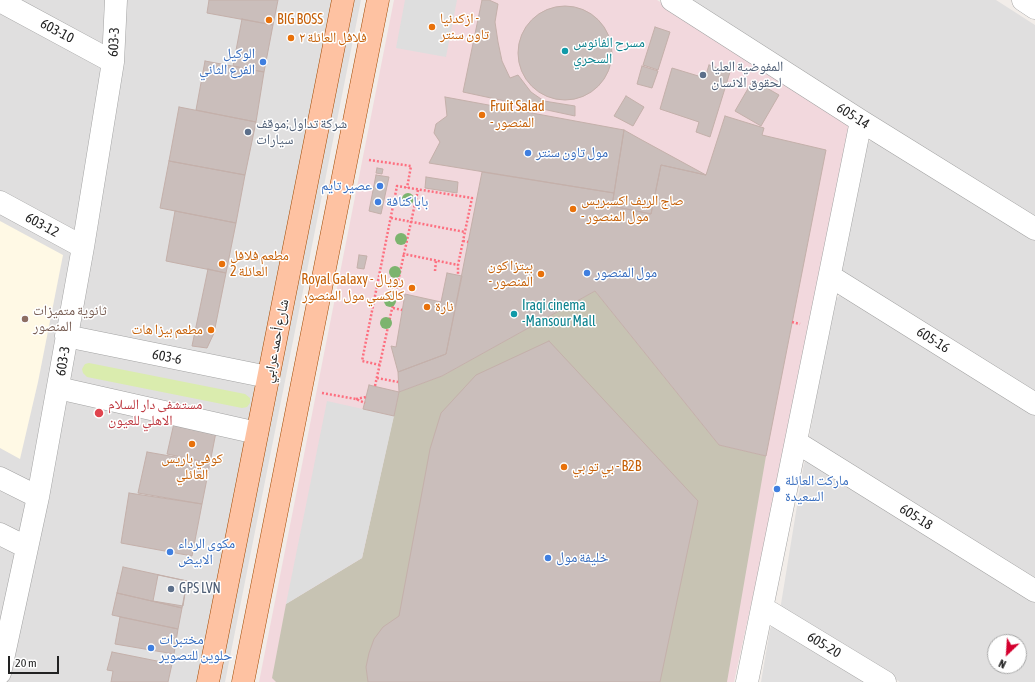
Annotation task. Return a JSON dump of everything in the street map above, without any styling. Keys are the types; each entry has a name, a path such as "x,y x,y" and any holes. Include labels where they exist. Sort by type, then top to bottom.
{"main road":[{"name":"شارع أحمد عرابي","path":"208,682 343,0"},
{"path":"243,682 378,0"}],"street":[{"name":"603-3","path":"0,673 38,497 83,247 113,62 116,0"},
{"name":"605-14","path":"672,0 861,121 1035,229"},
{"path":"1023,0 1035,8"},
{"name":"603-10","path":"0,1 113,62"},
{"path":"748,682 861,121"},
{"name":"603-12","path":"0,202 83,247"},
{"name":"605-16","path":"830,276 1035,404"},
{"name":"603-6","path":"66,336 268,377"},
{"path":"58,388 257,433"},
{"name":"605-18","path":"796,442 1035,591"},
{"path":"0,478 38,497"},
{"path":"0,534 26,547"},
{"name":"605-20","path":"763,608 885,682"}],"path":[{"path":"369,160 410,166 407,188"},
{"path":"380,365 362,361 397,186 472,198 458,265 458,275"},
{"path":"375,386 418,190"},
{"path":"391,218 465,232"},
{"path":"468,220 472,222"},
{"path":"464,240 468,242"},
{"path":"404,254 458,265"},
{"path":"435,271 436,261"},
{"path":"393,308 402,310"},
{"path":"377,378 398,382"},
{"path":"322,394 356,399 365,403"},
{"path":"356,399 366,397"}],"shaded area":[{"path":"0,0 361,0 225,682 0,682"},
{"path":"394,0 657,0 849,120 851,124 783,460 734,682 259,682"},
{"path":"405,0 457,0 446,57 396,48"},
{"path":"689,0 996,0 1035,25 1035,217"},
{"path":"872,140 1035,236 1035,398 841,273 866,144"},
{"name":"ثانوية متميزات المنصور","path":"0,221 63,255 38,382 20,459 0,448"},
{"name":"خليفة مول","path":"595,291 719,445 766,456 727,682 276,682 272,678 286,604 362,558 399,392 442,376"},
{"path":"848,294 1035,412 1035,583 809,438 833,301 839,296"},
{"path":"327,401 394,416 362,558 286,604"},
{"path":"807,459 1035,597 1035,682 900,682 783,611 780,608 804,463"},
{"path":"774,623 874,682 761,682 770,629"}],"green space":[{"path":"89,363 245,394 250,398 250,403 247,407 242,408 87,377 83,373 82,369 85,364"}],"building":[{"path":"209,0 278,0 273,25 207,13"},
{"path":"482,0 489,0 498,4 495,22 498,42 502,61 510,78 518,75 531,92 544,101 575,106 575,116 463,92"},
{"name":"مسرح الفانوس السحري","path":"565,6 583,10 598,20 608,35 612,53 608,71 598,86 583,96 565,100 547,96 532,86 522,71 518,53 522,35 532,20 547,10"},
{"path":"242,19 273,25 264,72 233,66"},
{"path":"655,27 670,32 658,70 643,65"},
{"path":"205,61 264,72 256,122 196,110"},
{"path":"709,65 730,72 710,137 696,132 699,122 660,109 672,68 705,78"},
{"path":"642,66 658,71 652,88 637,84"},
{"path":"753,80 779,95 761,126 735,111"},
{"path":"626,96 644,107 633,126 614,116"},
{"name":"مول تاون سنتر","path":"445,97 624,130 614,193 429,163 440,142 434,133 436,124 447,116"},
{"path":"179,107 256,122 245,175 169,161"},
{"path":"725,116 764,128 762,135 826,150 766,456 719,445 595,291 442,376 399,392 398,372 446,354 482,172 614,193 612,206 651,214 661,165 706,175"},
{"path":"624,130 706,175 661,165 651,214 612,206"},
{"path":"169,161 245,175 236,223 160,208"},
{"path":"377,168 383,169 382,174 376,173"},
{"path":"376,175 389,177 381,214 369,211"},
{"path":"426,177 458,182 457,193 425,188"},
{"path":"175,211 236,223 226,273 166,261"},
{"path":"359,255 367,256 364,269 357,268"},
{"path":"208,269 226,273 214,333 207,348 192,346"},
{"path":"447,273 462,276 446,354 398,372 391,346 396,347 405,294 441,302"},
{"name":"خليفة مول","path":"549,341 698,501 660,682 368,682 366,667 374,639 383,627 399,616 430,449 441,413 476,375"},
{"path":"369,385 399,392 394,416 363,409"},
{"path":"174,423 216,432 210,463 167,454"},
{"path":"147,452 210,463 202,504 138,493"},
{"path":"129,493 202,504 192,556 121,543"},
{"path":"123,567 187,581 182,608 117,593"},
{"name":"GPS LVN","path":"158,575 187,581 183,606 153,601"},
{"path":"117,593 182,608 178,629 112,615"},
{"path":"120,617 178,629 174,654 115,644"},
{"path":"112,652 172,664 168,682 111,682 113,671 107,670"}],"place":[{"name":"BIG BOSS","path":"269,20"},
{"name":"ازكدنيا - تاون سنتر","path":"432,27"},
{"name":"فلافل العائلة ٢","path":"291,38"},
{"name":"مسرح الفانوس السحري","path":"565,51"},
{"name":"الوكيل الفرع الثاني","path":"263,62"},
{"name":"المفوضية العليا لحقوق الانسان","path":"703,75"},
{"name":"Fruit Salad - المنصور","path":"482,115"},
{"name":"شركة تداول;موقف سيارات","path":"248,132"},
{"name":"مول تاون سنتر","path":"528,153"},
{"name":"عصير تايم","path":"380,186"},
{"name":"بابا كنافة","path":"378,202"},
{"name":"صاج الريف اكسبريس - مول المنصور","path":"573,209"},
{"name":"مطعم فلافل العائلة 2","path":"222,264"},
{"name":"مول المنصور","path":"587,273"},
{"name":"بيتزا كون - المنصور","path":"541,274"},
{"name":"Royal Galaxy - رويال كالكسي مول المنصور","path":"412,288"},
{"name":"نارة","path":"427,307"},
{"name":"Iraqi cinema -Mansour Mall","path":"514,314"},
{"name":"ثانوية متميزات المنصور","path":"25,319"},
{"name":"مطعم بيزا هات","path":"211,330"},
{"name":"مستشفى دار السلام الاهلي للعيون","path":"99,413"},
{"name":"كوفي باريس العائلي","path":"192,444"},
{"name":"بي تو بي - B2B","path":"564,467"},
{"name":"ماركت العائلة السعيدة","path":"777,489"},
{"name":"مكوى الرداء الابيض","path":"170,552"},
{"name":"خليفة مول","path":"548,558"},
{"name":"GPS LVN","path":"171,589"},
{"name":"مختبرات حلوين للتصوير","path":"151,648"}]}
